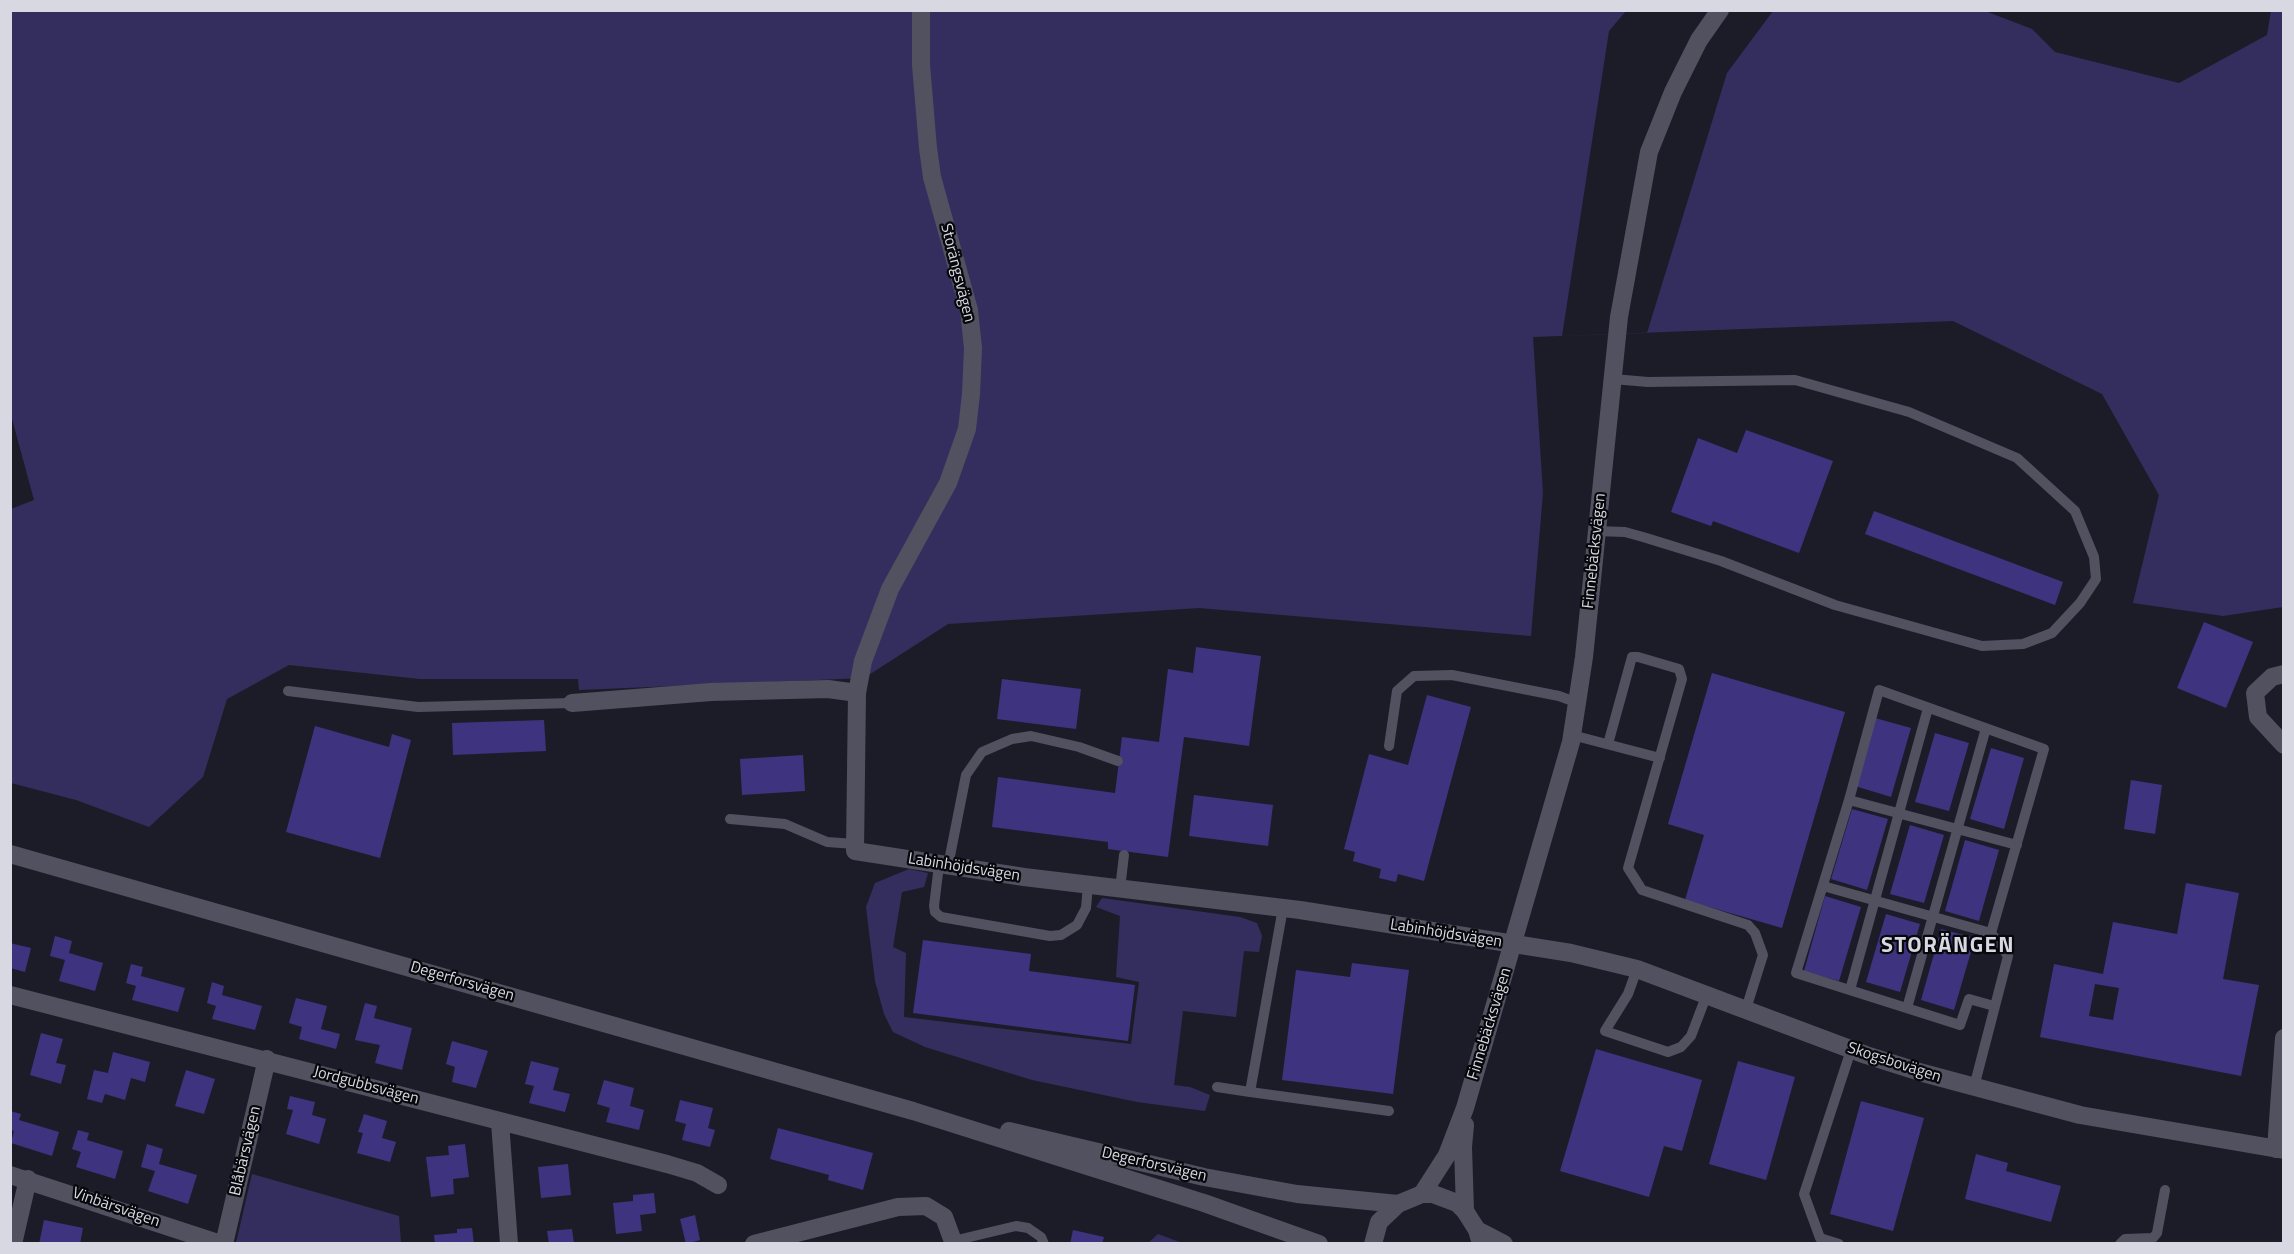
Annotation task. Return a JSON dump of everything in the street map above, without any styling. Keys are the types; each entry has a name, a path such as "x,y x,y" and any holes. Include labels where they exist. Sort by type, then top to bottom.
{"street":[{"name":"Storängsvägen","path":"857,693 863,660 882,607 927,525 958,457 967,429 971,394 973,348 969,310 935,187 928,148 921,65 921,10"},
{"name":"Finnebäcksvägen","path":"1422,1194 1447,1155 1468,1097 1572,735 1578,703 1626,276 1649,153 1673,92 1699,40 1720,10"},
{"path":"2283,674 2272,677 2255,693 2258,717 2283,745"},
{"path":"572,702 711,692 828,688 857,693 855,844"},
{"name":"Labinhöjdsvägen","path":"855,844 855,851 943,866 1283,908 1513,945"},
{"name":"Degerforsvägen","path":"10,854 913,1112 1204,1203 1319,1244"},
{"name":"Skogsbovägen","path":"1513,945 1570,953 1637,969 1851,1050 1974,1087 2080,1115 2280,1149"},
{"name":"Jordgubbsvägen","path":"10,995 267,1059 667,1164 697,1173 718,1185"},
{"path":"2280,1149 2283,1038"},
{"name":"Blåbärsvägen","path":"223,1244 267,1059"},
{"name":"Finnebäcksvägen","path":"1465,1211 1463,1147 1468,1097"},
{"name":"Degerforsvägen","path":"913,1112 1204,1177 1297,1194 1398,1204"},
{"path":"500,1122 509,1244"},
{"path":"14,1244 19,1177"},
{"name":"Vinbärsvägen","path":"19,1177 223,1244"},
{"path":"1372,1244 1379,1222 1398,1204 1422,1194 1433,1194 1446,1198 1465,1211 1479,1237 1504,1244"},
{"path":"754,1244 898,1207 926,1206 944,1217 954,1242"}],"lane":[{"path":"1596,531 1624,532 1643,537 1721,561 1835,605 1982,646 2024,644 2052,633 2080,603 2096,579 2094,557 2075,511 2017,458 1909,412 1795,380 1648,382 1613,379"},
{"path":"1608,744 1632,657 1679,669 1682,679 1628,868 1630,876 1642,891 1748,925 1755,933 1763,955 1746,1009"},
{"path":"1389,746 1398,691 1414,676 1452,675 1559,696 1578,703"},
{"path":"1991,933 2044,749 1879,690 1849,800 1796,973 1960,1025 1969,999 1994,1006"},
{"path":"288,691 418,707 572,702"},
{"path":"1850,990 1928,708"},
{"path":"1907,1008 1986,728"},
{"path":"1572,735 1660,758"},
{"path":"1088,885 1086,908 1077,925 1061,935 1050,936 941,916 935,912 934,906 966,775 982,752 1012,739 1031,736 1079,747 1118,761"},
{"path":"1849,800 2017,845"},
{"path":"730,819 785,824 827,842 855,844"},
{"path":"1120,889 1124,855"},
{"path":"1823,886 1991,933 2008,956 1974,1087"},
{"path":"1250,1092 1283,908"},
{"path":"1637,969 1628,993 1605,1031 1668,1052 1681,1047 1691,1036 1707,994"},
{"path":"1839,1244 1820,1238 1804,1194 1851,1050"},
{"path":"1217,1087 1389,1111"},
{"path":"2120,1244 2125,1239 2153,1238 2157,1233 2165,1191"},
{"path":"954,1242 1016,1226 1028,1228 1041,1237 1044,1244"}],"shaded area":[{"path":"10,11 1626,11 1609,31 1562,336 1533,337 1543,493 1531,636 1199,608 948,624 864,678 579,690 578,679 420,679 289,665 227,699 203,777 149,827 76,800 11,783 11,509 34,500 11,415"},
{"path":"1773,11 1985,11 2032,29 2055,52 2179,83 2267,35 2271,11 2283,11 2283,607 2223,616 2133,603 2159,495 2102,394 1953,321 1647,333 1727,73"},
{"path":"909,869 928,873 924,887 902,892 893,947 906,953 904,1017 1131,1044 1139,982 1116,977 1120,916 1096,907 1102,898 1240,917 1257,923 1262,936 1259,952 1244,951 1236,1017 1183,1011 1174,1085 1190,1087 1210,1095 1205,1111 1137,1102 1032,1080 925,1047 893,1032 884,1014 875,981 866,907 875,883"},
{"path":"252,1174 399,1216 401,1243 236,1243"},
{"path":"1158,1234 1182,1243 1148,1243"}],"building":[{"path":"1746,430 1833,461 1799,553 1713,521 1711,526 1671,512 1698,438 1737,453"},
{"path":"1874,511 2063,582 2055,605 1865,534"},
{"path":"2204,622 2253,642 2226,708 2177,688"},
{"path":"1196,647 1261,656 1249,746 1184,737 1168,857 1108,849 1108,842 992,827 998,777 1115,793 1122,737 1159,742 1168,669 1193,673"},
{"path":"1712,673 1845,712 1782,928 1685,900 1704,835 1668,824"},
{"path":"1002,679 1081,689 1076,729 997,719"},
{"path":"1427,695 1471,707 1424,881 1398,874 1396,882 1379,878 1381,869 1353,861 1355,852 1344,849 1369,754 1408,765"},
{"path":"1875,718 1911,728 1891,797 1855,786"},
{"path":"544,720 546,751 453,755 452,723"},
{"path":"315,726 389,747 392,734 411,740 380,858 286,832"},
{"path":"1935,733 1969,743 1949,811 1915,802"},
{"path":"1991,748 2024,758 2004,829 1970,819"},
{"path":"803,755 805,791 742,795 740,759"},
{"path":"2131,780 2162,785 2155,834 2124,829"},
{"path":"1194,795 1273,805 1268,846 1189,836"},
{"path":"1852,809 1888,819 1867,890 1831,879"},
{"path":"1910,825 1944,835 1924,903 1890,894"},
{"path":"1965,840 1999,850 1979,921 1945,911"},
{"path":"2186,883 2239,893 2223,979 2259,985 2241,1076 2040,1037 2054,964 2103,974 2113,922 2177,934","holes":["2095,984 2119,988 2113,1020 2089,1016"]},
{"path":"1825,896 1861,907 1839,981 1804,971"},
{"path":"1886,914 1920,924 1900,992 1866,982"},
{"path":"1941,929 1975,938 1954,1010 1921,1000"},
{"path":"55,936 72,941 69,953 103,963 95,991 59,981 65,960 50,956"},
{"path":"923,940 1031,954 1029,971 1135,985 1128,1041 913,1013"},
{"path":"10,943 31,948 25,972 10,968"},
{"path":"1352,963 1409,970 1393,1094 1282,1080 1296,970 1350,977"},
{"path":"131,964 143,967 141,976 185,988 178,1012 132,1000 136,986 126,983"},
{"path":"212,982 224,986 222,995 262,1006 255,1030 212,1019 216,1006 207,1003"},
{"path":"296,998 327,1006 321,1029 340,1034 336,1049 299,1039 302,1027 289,1023"},
{"path":"365,1003 377,1006 374,1018 412,1028 402,1070 375,1063 380,1045 355,1040"},
{"path":"41,1033 63,1039 56,1063 66,1065 61,1084 30,1075"},
{"path":"452,1041 488,1051 476,1088 452,1082 455,1067 446,1064"},
{"path":"1596,1049 1702,1080 1682,1151 1664,1146 1649,1197 1560,1171"},
{"path":"113,1052 150,1062 145,1082 131,1078 125,1100 105,1094 102,1103 87,1099 94,1070 108,1073"},
{"path":"531,1061 559,1068 553,1090 570,1094 565,1112 529,1103 534,1086 525,1084"},
{"path":"1738,1061 1795,1077 1766,1180 1709,1164"},
{"path":"186,1070 215,1079 204,1114 175,1106"},
{"path":"604,1080 634,1088 630,1106 644,1110 639,1130 606,1122 610,1108 597,1104"},
{"path":"290,1096 315,1102 312,1115 326,1119 319,1144 286,1134 293,1110 287,1109"},
{"path":"680,1100 713,1108 708,1128 715,1130 710,1147 682,1140 686,1124 675,1121"},
{"path":"1861,1101 1924,1118 1893,1231 1830,1214"},
{"path":"10,1111 21,1114 19,1120 59,1132 52,1156 11,1143 14,1131 10,1130"},
{"path":"364,1114 387,1121 382,1138 396,1142 390,1162 357,1153 363,1133 358,1132"},
{"path":"778,1128 873,1153 863,1190 828,1180 829,1175 770,1159"},
{"path":"78,1130 89,1133 87,1140 123,1151 115,1179 76,1167 81,1152 72,1149"},
{"path":"147,1144 163,1149 159,1164 197,1175 188,1204 148,1191 155,1171 141,1167"},
{"path":"465,1144 469,1177 453,1179 454,1194 431,1197 426,1157 449,1155 448,1146"},
{"path":"1976,1154 2008,1163 2006,1171 2061,1186 2051,1222 1965,1199"},
{"path":"568,1164 571,1195 541,1198 538,1167"},
{"path":"654,1193 656,1213 640,1215 642,1231 616,1234 613,1203 633,1201 633,1195"},
{"path":"695,1215 700,1240 686,1244 680,1219"},
{"path":"44,1220 83,1228 80,1244 39,1244"},
{"path":"472,1228 474,1244 435,1244 434,1235 457,1233 457,1229"},
{"path":"572,1229 574,1244 549,1244 547,1231"},
{"path":"1073,1230 1104,1237 1102,1244 1070,1244"}],"district":[{"name":"STORÄNGEN","path":"1948,947"}]}
